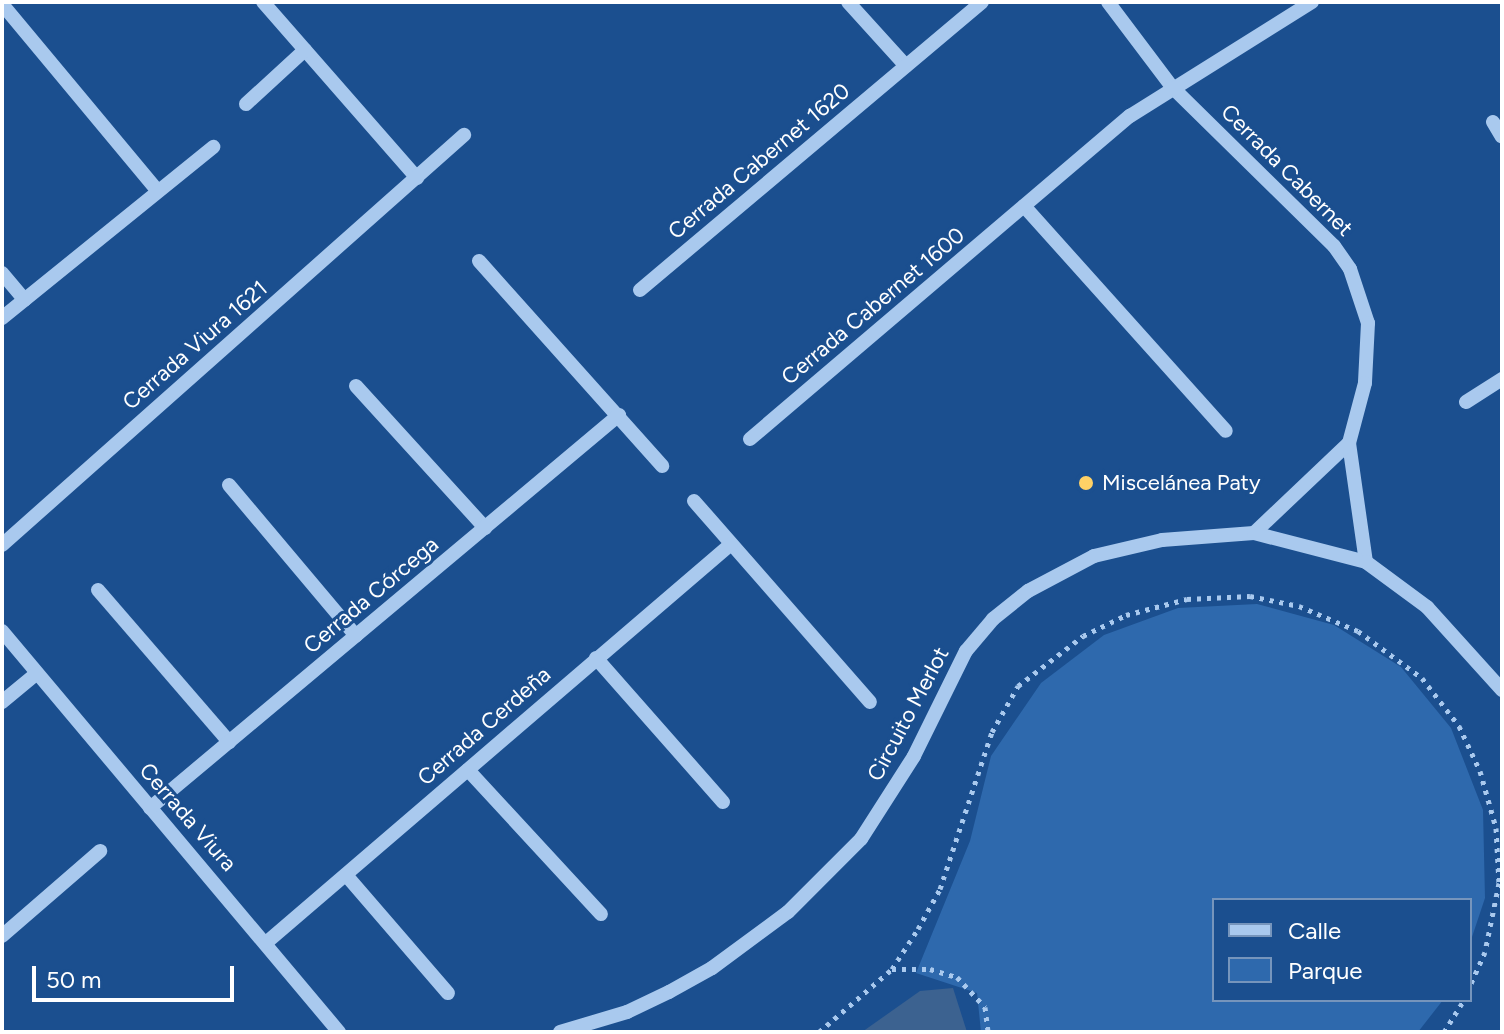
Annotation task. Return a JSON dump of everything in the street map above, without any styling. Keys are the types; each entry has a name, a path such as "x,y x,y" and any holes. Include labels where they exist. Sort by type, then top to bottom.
{"street":[{"path":"263,2 417,178"},
{"path":"848,2 906,66"},
{"name":"Cerrada Cabernet 1620","path":"640,290 982,2"},
{"name":"Cerrada Cabernet","path":"1108,2 1172,87 1334,246 1350,269 1368,323 1369,348 1349,443 1366,562"},
{"name":"Cerrada Cabernet 1600","path":"750,439 1024,206 1172,87 1312,2"},
{"path":"2,4 157,190"},
{"path":"246,104 305,50"},
{"path":"1493,122 1502,137"},
{"name":"Cerrada Viura 1621","path":"2,545 464,135"},
{"path":"2,318 213,147"},
{"path":"1024,206 1226,431"},
{"path":"479,261 662,466"},
{"path":"2,273 25,300"},
{"path":"1466,402 1502,379"},
{"path":"356,386 485,528"},
{"name":"Cerrada Córcega","path":"150,808 619,415"},
{"path":"1254,533 1349,443"},
{"path":"229,485 356,636"},
{"path":"694,501 870,702"},
{"name":"Circuito Merlot","path":"560,1032 627,1012 669,992 722,961 798,903 861,839 887,801 966,651 993,619 1028,591 1094,556 1162,540 1254,533 1366,562 1427,607 1496,666 1502,690"},
{"name":"Cerrada Cerdeña","path":"267,942 731,544"},
{"path":"98,590 229,742"},
{"name":"Cerrada Viura","path":"2,631 267,942 339,1032"},
{"path":"596,658 723,802"},
{"path":"2,702 37,673"},
{"path":"468,770 601,914"},
{"path":"2,936 100,851"},
{"path":"346,875 448,993"}],"path":[{"path":"819,1032 892,969 940,889 992,732 1018,686 1050,657 1126,615 1187,599 1250,596 1299,606 1358,631 1422,678 1459,726 1480,771 1496,828 1499,883 1485,952 1472,981"},
{"path":"892,969 930,969 957,977 985,1007 988,1032"},
{"path":"1444,1032 1463,1002"}],"green space":[{"path":"1257,604 1334,625 1401,667 1451,728 1483,810 1485,898 1472,937 1472,898 1212,898 1212,1002 1441,1002 1418,1032 981,1032 977,993 916,973 970,841 991,756 1041,683 1104,635 1178,608"}],"shaded area":[{"path":"953,988 967,1032 862,1032 920,991"}],"place":[{"name":"Miscelánea Paty","path":"1086,483"}]}
